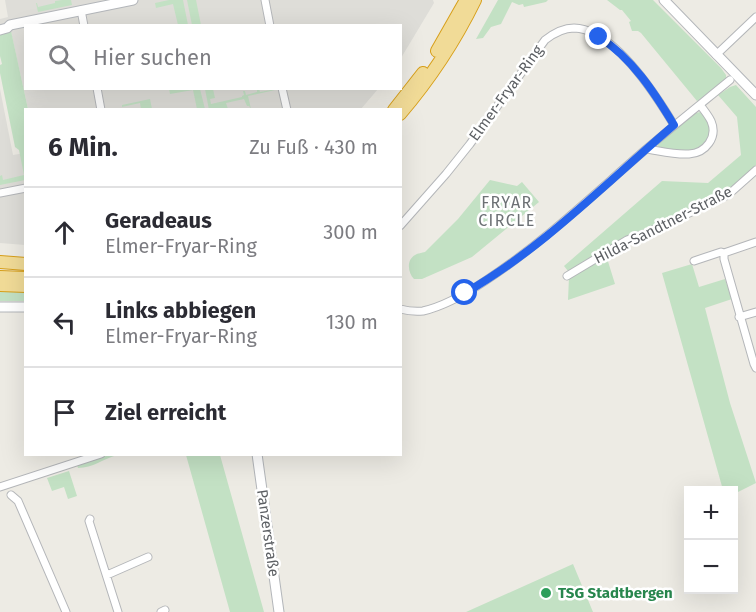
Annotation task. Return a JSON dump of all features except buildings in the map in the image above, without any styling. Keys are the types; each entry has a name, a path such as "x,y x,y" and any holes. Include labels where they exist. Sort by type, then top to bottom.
{"highway":[{"path":"396,108 439,49 466,0"},
{"path":"402,111 434,71 457,35 475,0"},
{"path":"0,262 24,264"},
{"path":"0,277 24,278"},
{"path":"0,285 24,286"}],"street":[{"path":"0,30 7,28 5,24 133,0"},
{"path":"265,0 270,24"},
{"path":"664,0 716,55 755,91"},
{"path":"81,10 84,24"},
{"path":"716,55 756,18"},
{"name":"Elmer-Fryar-Ring","path":"402,224 470,144 545,40 561,30 575,28 587,31 615,48 641,76 674,125"},
{"path":"402,309 415,312 452,300 515,261 730,80"},
{"path":"97,90 101,108"},
{"path":"282,90 287,108"},
{"path":"647,148 688,155 704,150 710,143 713,133 710,120 699,105"},
{"name":"Hilda-Sandtner-Straße","path":"567,276 627,240 728,195 756,170"},
{"path":"0,193 24,188"},
{"path":"694,261 756,242"},
{"path":"724,253 739,317 756,368"},
{"path":"0,308 24,307"},
{"path":"739,317 756,312"},
{"path":"0,487 95,456"},
{"name":"Panzerstraße","path":"257,456 279,612"},
{"path":"11,495 18,501 66,612"},
{"path":"90,519 118,612"},
{"path":"107,575 148,557"}],"shaded area":[{"path":"5,0 433,0 434,3 402,56 402,24 24,24 24,90 377,90 362,108 28,108 11,32 0,34 0,19 8,17"},
{"path":"0,89 13,155 24,153 24,245 0,243"}],"green space":[{"path":"62,0 71,0 72,5 38,12 36,3 38,7"},
{"path":"183,0 188,24 178,24 173,4 156,8 155,3"},
{"path":"187,0 196,0 201,24 192,24"},
{"path":"498,0 548,0 524,7 523,4 512,2 501,24 491,27 483,38 476,39"},
{"path":"607,0 653,0 721,68 726,79 708,95 697,101 641,33 632,31 629,22 631,21 622,10"},
{"path":"11,31 28,108 24,108 24,175 19,150 15,147 0,73 2,64 0,34"},
{"path":"736,85 756,107 756,165 726,192 629,236 568,271 564,266 662,181 708,183 741,155 737,117 718,95"},
{"path":"169,90 193,90 170,94"},
{"path":"193,90 200,90 205,108 197,108"},
{"path":"205,90 213,90 215,98 210,99 211,104 242,97 243,91 246,95 257,92 257,90 260,92 275,90 248,96 251,108 247,106 244,99 226,103 228,108 209,108"},
{"path":"150,99 152,108 141,108 140,103 122,107 122,105"},
{"path":"700,112 710,128 703,145 688,152 659,147 657,144"},
{"path":"2,175 3,180 24,175 24,180 0,185"},
{"path":"490,180 517,186 522,182 539,202 472,257 422,279 414,279 409,267 412,257 425,252 458,219"},
{"path":"606,255 615,284 568,300 569,277"},
{"path":"692,264 699,287 725,279 732,299 705,308 730,403 756,483 738,492 738,486 722,486 662,273"},
{"path":"0,290 24,291 24,301 0,301"},
{"path":"106,456 115,456 83,468 78,468 77,465"},
{"path":"186,456 220,456 264,612 230,612"},
{"path":"69,471 77,496 68,499 64,487 52,491 47,478"},
{"name":"TSG Stadtbergen","path":"573,564 593,612 466,612"}],"place":[{"name":"TSG Stadtbergen","path":"546,593"}],"district":[{"name":"FRYAR CIRCLE","path":"507,211"}],"route":[{"path":"465,293 515,261 542,240 674,125 641,76 615,48 599,37"}]}
